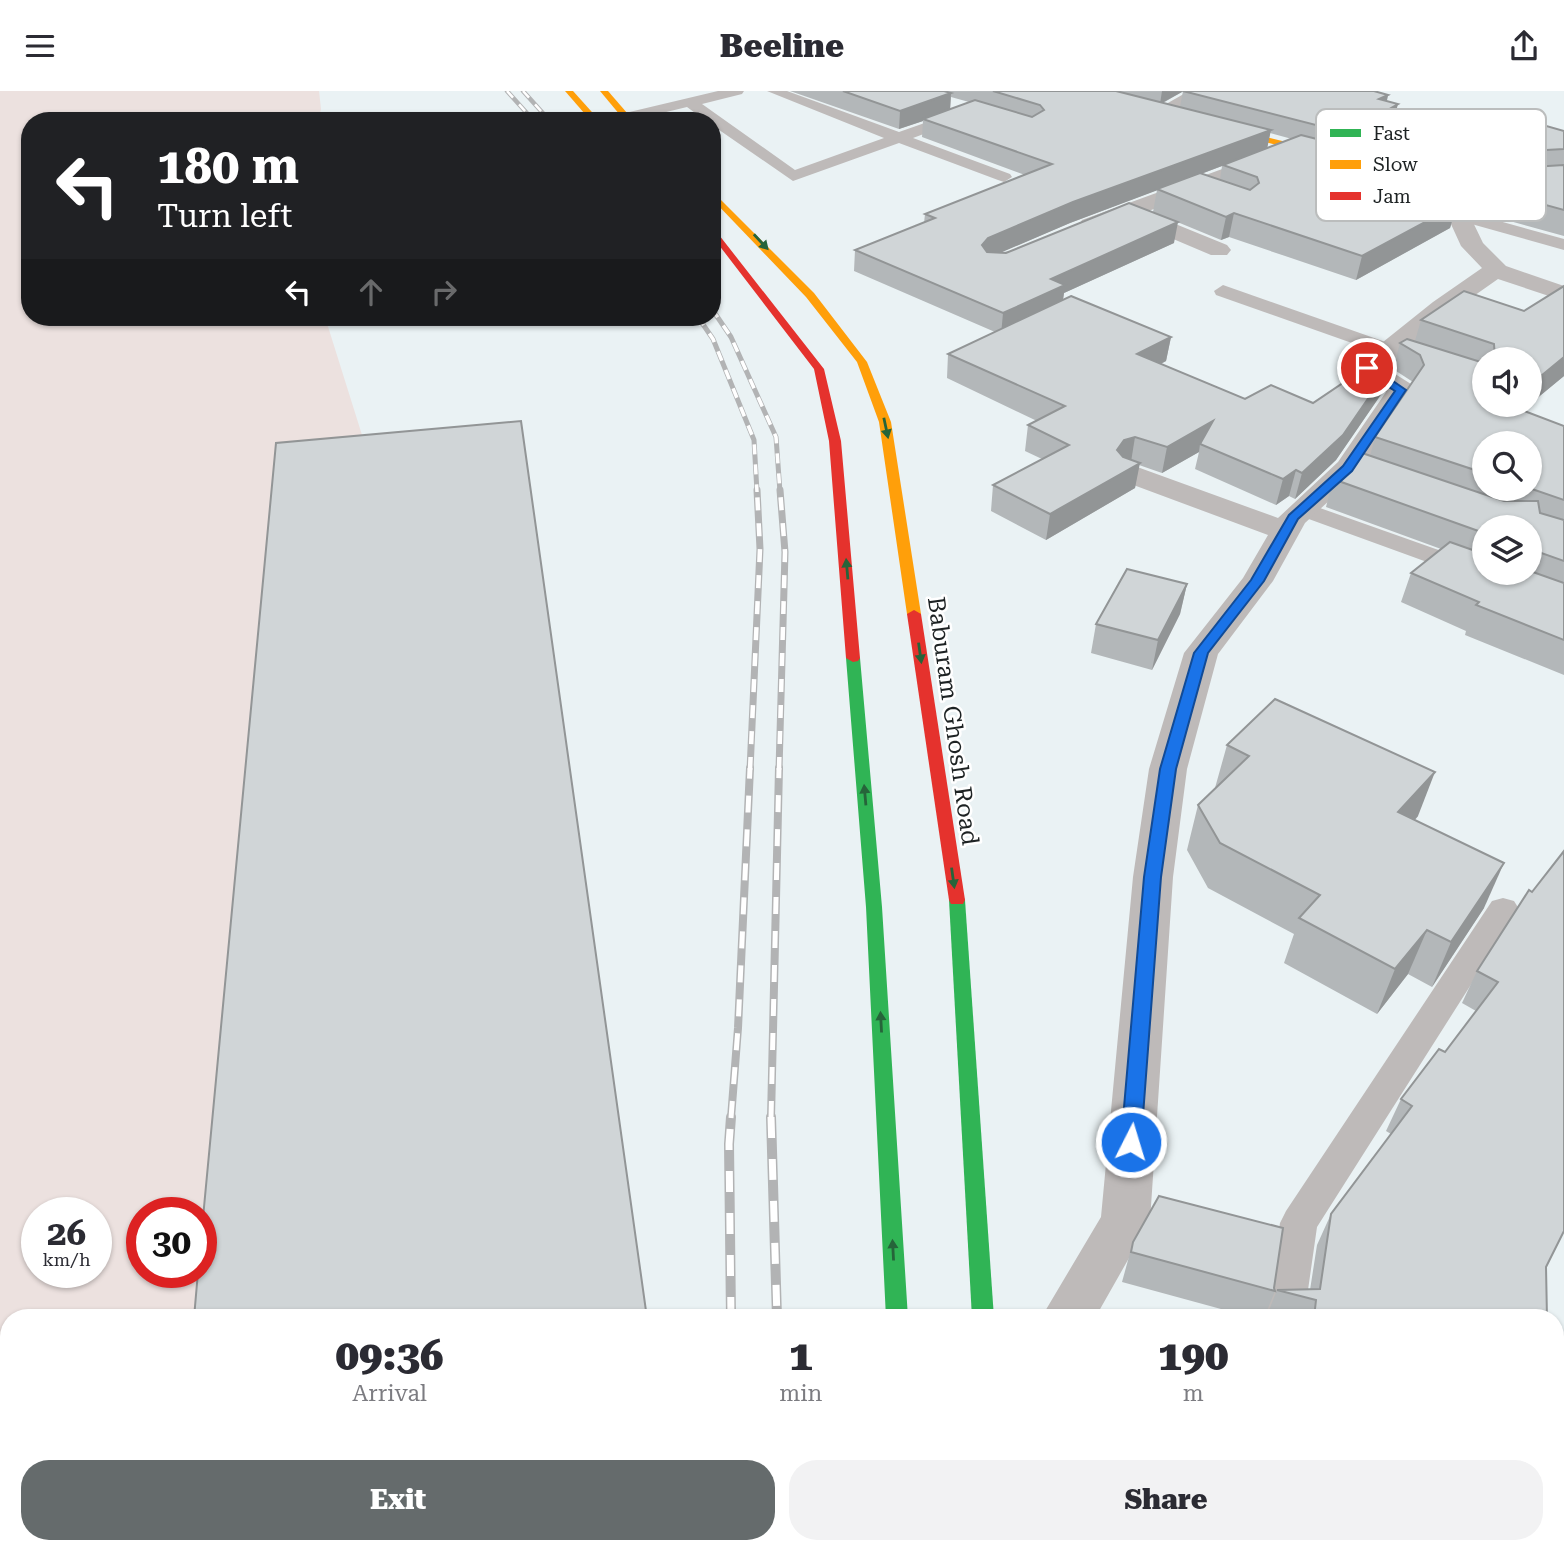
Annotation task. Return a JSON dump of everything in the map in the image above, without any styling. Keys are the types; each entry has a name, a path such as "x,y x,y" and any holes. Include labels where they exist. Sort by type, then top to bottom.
{"main road":[{"path":"569,91 588,112"},
{"path":"604,91 622,112"},
{"path":"1154,111 1316,152"},
{"path":"1546,180 1564,179"},
{"name":"Baburam Ghosh Road","path":"721,203 810,295 862,362 885,422 958,909 982,1309"},
{"path":"721,241 819,369 835,441 874,907 896,1309"}],"street":[{"path":"1067,235 1297,147"},
{"path":"1127,212 1219,250"},
{"path":"1460,221 1474,246 1496,269 1564,295"},
{"path":"1073,1309 1125,1221 1153,877 1168,769 1201,653 1257,581 1294,520 1361,473 1401,390 1367,368 1401,354 1442,307 1496,269"},
{"path":"1130,474 1294,520"}],"lane":[{"path":"656,112 737,91"},
{"path":"775,91 1004,177"},
{"path":"1154,111 1200,91"},
{"path":"691,103 704,112"},
{"path":"721,124 793,176 972,111 946,103"},
{"path":"1194,186 1219,196"},
{"path":"1480,221 1564,246"},
{"path":"1223,291 1401,354"},
{"path":"1294,520 1472,572"},
{"path":"1285,1309 1299,1223 1503,909"}],"shaded area":[{"path":"0,91 319,91 320,112 21,112 21,326 328,326 636,1309 0,1309"}],"building":[{"path":"843,91 944,91 951,93 900,111"},
{"path":"993,91 1116,91 1271,130 1073,202 988,238 982,245 987,252 1006,253 1129,203 1178,222 1051,279 1065,285 1003,313 855,250 935,218 925,214 1052,164 923,119 975,100 1032,117 1044,110 1040,105"},
{"path":"1183,91 1374,91 1388,95 1379,99 1398,104 1389,109 1316,109 1316,125"},
{"path":"1546,126 1564,131 1564,149 1546,150"},
{"path":"1301,135 1316,139 1316,221 1427,221 1362,256 1234,213 1226,217 1157,189 1200,173 1250,190 1259,183 1257,177 1223,165"},
{"path":"1564,165 1564,210 1546,205 1546,166"},
{"path":"1564,286 1564,357 1542,375 1542,347 1494,347 1494,344 1421,320 1464,291 1524,311"},
{"path":"1071,296 1171,337 1137,354 1245,399 1271,385 1313,403 1377,360 1389,368 1343,435 1302,473 1296,470 1283,479 1200,444 1213,421 1167,447 1135,437 1124,440 1117,450 1123,457 1140,463 1050,514 993,485 1069,445 1028,425 1065,406 948,354"},
{"path":"1407,339 1472,359 1472,417 1540,417 1564,426 1564,500 1542,492 1542,431 1472,431 1472,469 1375,437 1424,365 1420,355 1400,343"},
{"path":"521,421 646,1309 195,1309 197,1288 217,1288 217,1197 205,1197 276,443"},
{"path":"1362,453 1472,490 1472,501 1538,501 1540,513 1564,520 1564,561 1542,553 1542,515 1472,515 1472,529 1333,479"},
{"path":"1450,542 1472,550 1472,585 1542,585 1542,575 1564,583 1564,640 1476,605 1479,602 1411,573"},
{"path":"1127,569 1187,584 1158,640 1096,624"},
{"path":"1275,699 1435,772 1398,812 1504,863 1451,942 1427,930 1395,969 1299,918 1320,895 1220,843 1198,805 1249,756 1227,745"},
{"path":"1564,851 1564,1231 1546,1267 1547,1309 1315,1309 1316,1300 1277,1290 1320,1289 1331,1214 1412,1106 1401,1099 1439,1049 1445,1052 1498,982 1477,971 1529,890 1532,892"},
{"path":"1159,1196 1283,1228 1275,1291 1131,1252 1133,1242"}],"railway":[{"path":"507,91 526,112"},
{"path":"523,91 542,112"},
{"path":"721,322 731,337 776,437 780,492"},
{"path":"704,326 713,339 754,440 757,492"},
{"path":"750,770 760,549 757,490"},
{"path":"779,770 785,552 780,490"},
{"path":"731,1118 738,1028 750,768"},
{"path":"771,1117 779,768"},
{"path":"731,1117 731,1309"},
{"path":"771,1117 777,1309"}],"traffic: fast":[{"path":"853,658 874,907 896,1309"},
{"path":"957,900 982,1309"}],"traffic: slow":[{"path":"569,91 588,112"},
{"path":"604,91 622,112"},
{"path":"1217,127 1316,152"},
{"path":"1546,180 1564,179"},
{"path":"721,203 810,295 862,362 885,422 914,614"}],"traffic: jam":[{"path":"721,241 819,369 835,441 853,658"},
{"path":"914,614 957,900"}],"route":[{"path":"1131,1142 1153,877 1168,769 1201,653 1257,581 1293,517 1348,468 1401,390 1367,368"}]}
